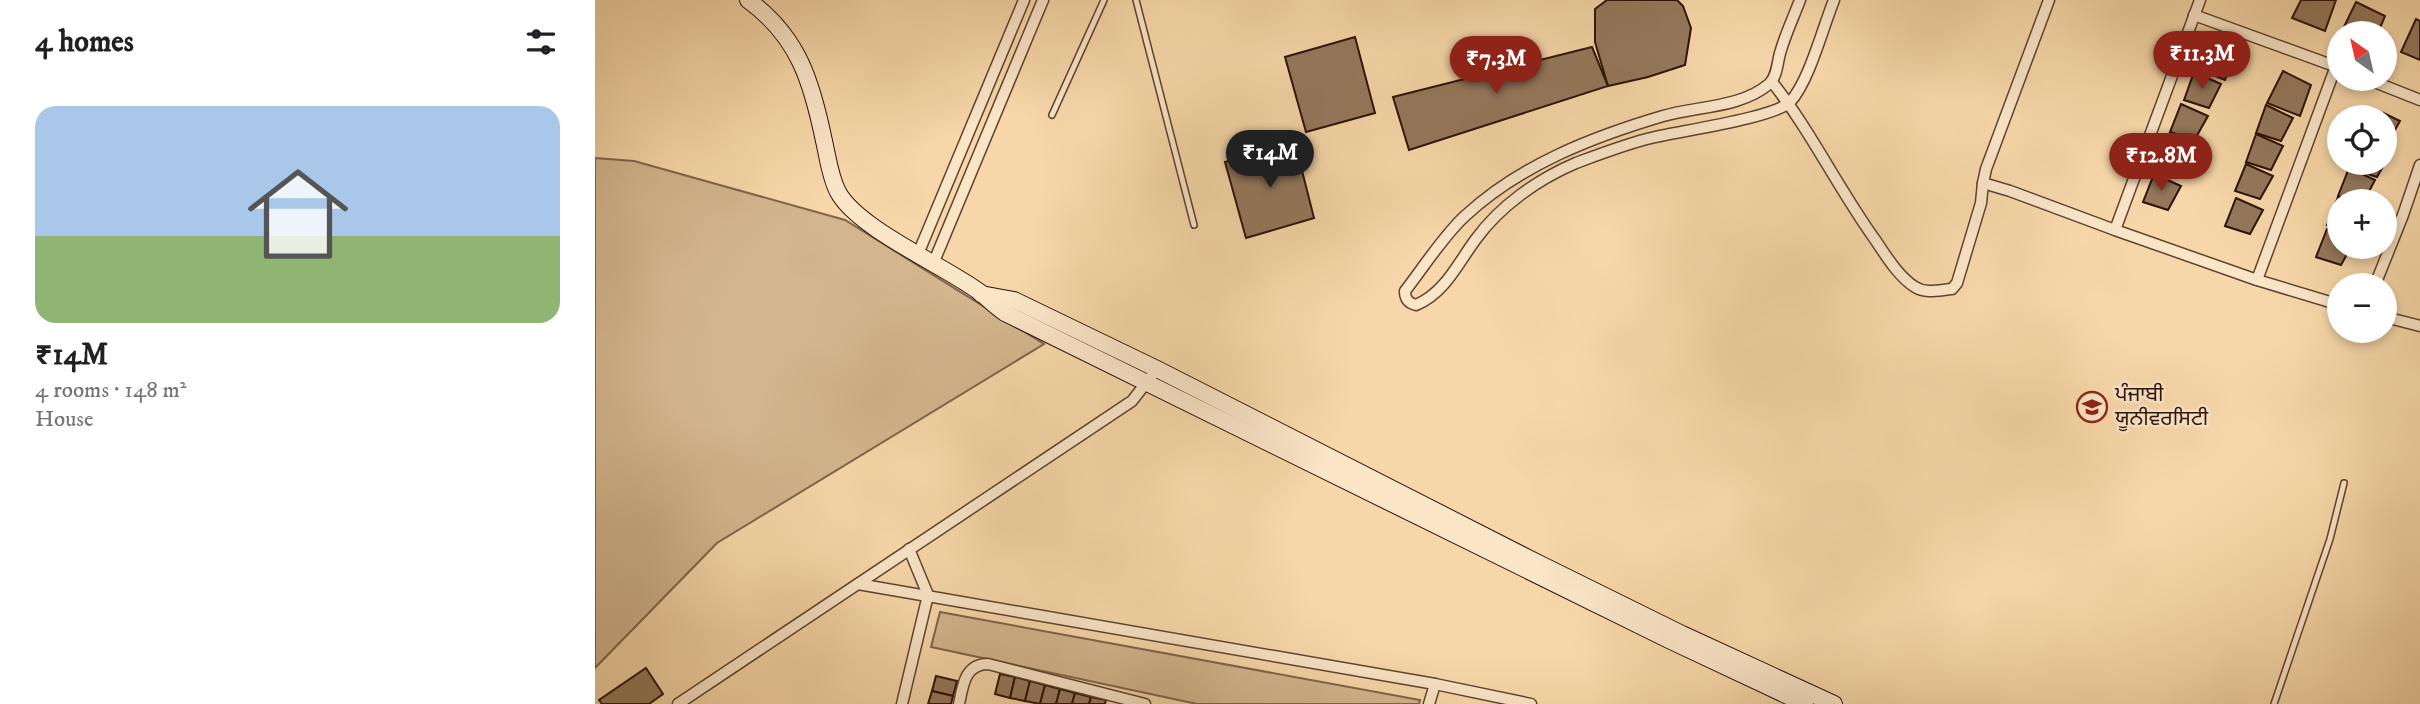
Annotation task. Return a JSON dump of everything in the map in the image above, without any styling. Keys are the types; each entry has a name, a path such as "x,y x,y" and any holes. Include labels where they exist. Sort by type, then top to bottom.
{"street":[{"path":"748,0 763,11 784,34 807,74 838,192 859,216 981,294 1005,313 1153,375 1671,641 1781,686 1834,704"},
{"path":"918,254 1024,0"},
{"path":"933,264 1043,0"},
{"path":"1800,0 1780,50 1772,82 1757,93 1733,101 1666,115 1609,133 1566,151 1516,177 1464,217 1405,291 1405,297 1416,305 1438,292 1477,238 1514,200 1539,182 1575,164 1650,138 1752,117 1789,103 1805,76 1834,0"},
{"path":"1772,82 1789,103 1853,209 1887,257 1916,288 1932,292 1952,289 1957,283 1981,203 1986,169 2049,0"},
{"path":"2115,230 2200,0"},
{"path":"2194,15 2327,63"},
{"path":"2257,280 2329,91"},
{"path":"2397,91 2420,100"},
{"path":"2380,273 2420,165"},
{"path":"1983,183 2257,280 2327,301"},
{"path":"2397,320 2420,326"},
{"path":"678,704 1132,401 1153,375"},
{"path":"902,704 928,595 909,549"},
{"path":"857,584 1435,684 1531,704"},
{"path":"958,704 965,676 980,664 1145,704"},
{"path":"1429,704 1435,684"},
{"path":"1781,686 1805,704"}],"lane":[{"path":"1052,115 1104,0"},
{"path":"1136,0 1194,225"},
{"path":"2274,704 2330,539 2344,483"}],"shaded area":[{"path":"595,158 634,161 845,220 1044,344 717,543 595,668"},
{"path":"940,612 1420,700 1419,704 1197,704 931,647"}],"building":[{"path":"1607,0 1677,0 1683,6 1691,28 1685,65 1608,86 1595,42 1595,9"},
{"path":"2301,0 2336,0 2325,31 2292,18"},
{"path":"2356,2 2385,16 2383,21 2347,21"},
{"path":"2416,19 2420,21 2420,60 2401,52"},
{"path":"2208,34 2237,48 2225,80 2192,67"},
{"path":"1355,37 1375,113 1306,132 1285,57"},
{"path":"1592,47 1608,86 1409,150 1393,97"},
{"path":"2283,71 2311,85 2300,116 2267,103"},
{"path":"2194,72 2221,84 2209,108 2184,100"},
{"path":"2181,104 2208,116 2195,139 2170,132"},
{"path":"2266,105 2293,118 2281,141 2256,133"},
{"path":"2256,134 2283,146 2271,170 2246,162"},
{"path":"2167,140 2194,152 2181,175 2156,167"},
{"path":"1295,143 1314,218 1246,238 1225,162"},
{"path":"2246,164 2273,176 2260,199 2235,191"},
{"path":"2154,174 2181,186 2168,210 2143,202"},
{"path":"2346,175 2364,175 2375,180 2370,189 2341,189"},
{"path":"2236,198 2263,210 2250,234 2225,226"},
{"path":"2327,229 2327,259 2344,259 2341,265 2316,257"},
{"path":"646,668 663,694 649,704 602,704 599,700"},
{"path":"1000,674 1015,677 1010,698 995,694"},
{"path":"936,676 957,681 953,696 932,691"},
{"path":"1015,677 1030,681 1025,701 1010,698"},
{"path":"1030,681 1045,685 1040,704 1025,701"},
{"path":"1045,685 1060,689 1056,704 1040,704"},
{"path":"1060,689 1075,693 1072,704 1056,704"},
{"path":"932,691 953,696 951,704 928,704"},
{"path":"1075,693 1091,697 1089,704 1072,704"},
{"path":"1091,697 1106,700 1105,704 1089,704"}],"place":[{"name":"ਪੰਜਾਬੀ ਯੂਨੀਵਰਸਿਟੀ","path":"2092,407"}]}
